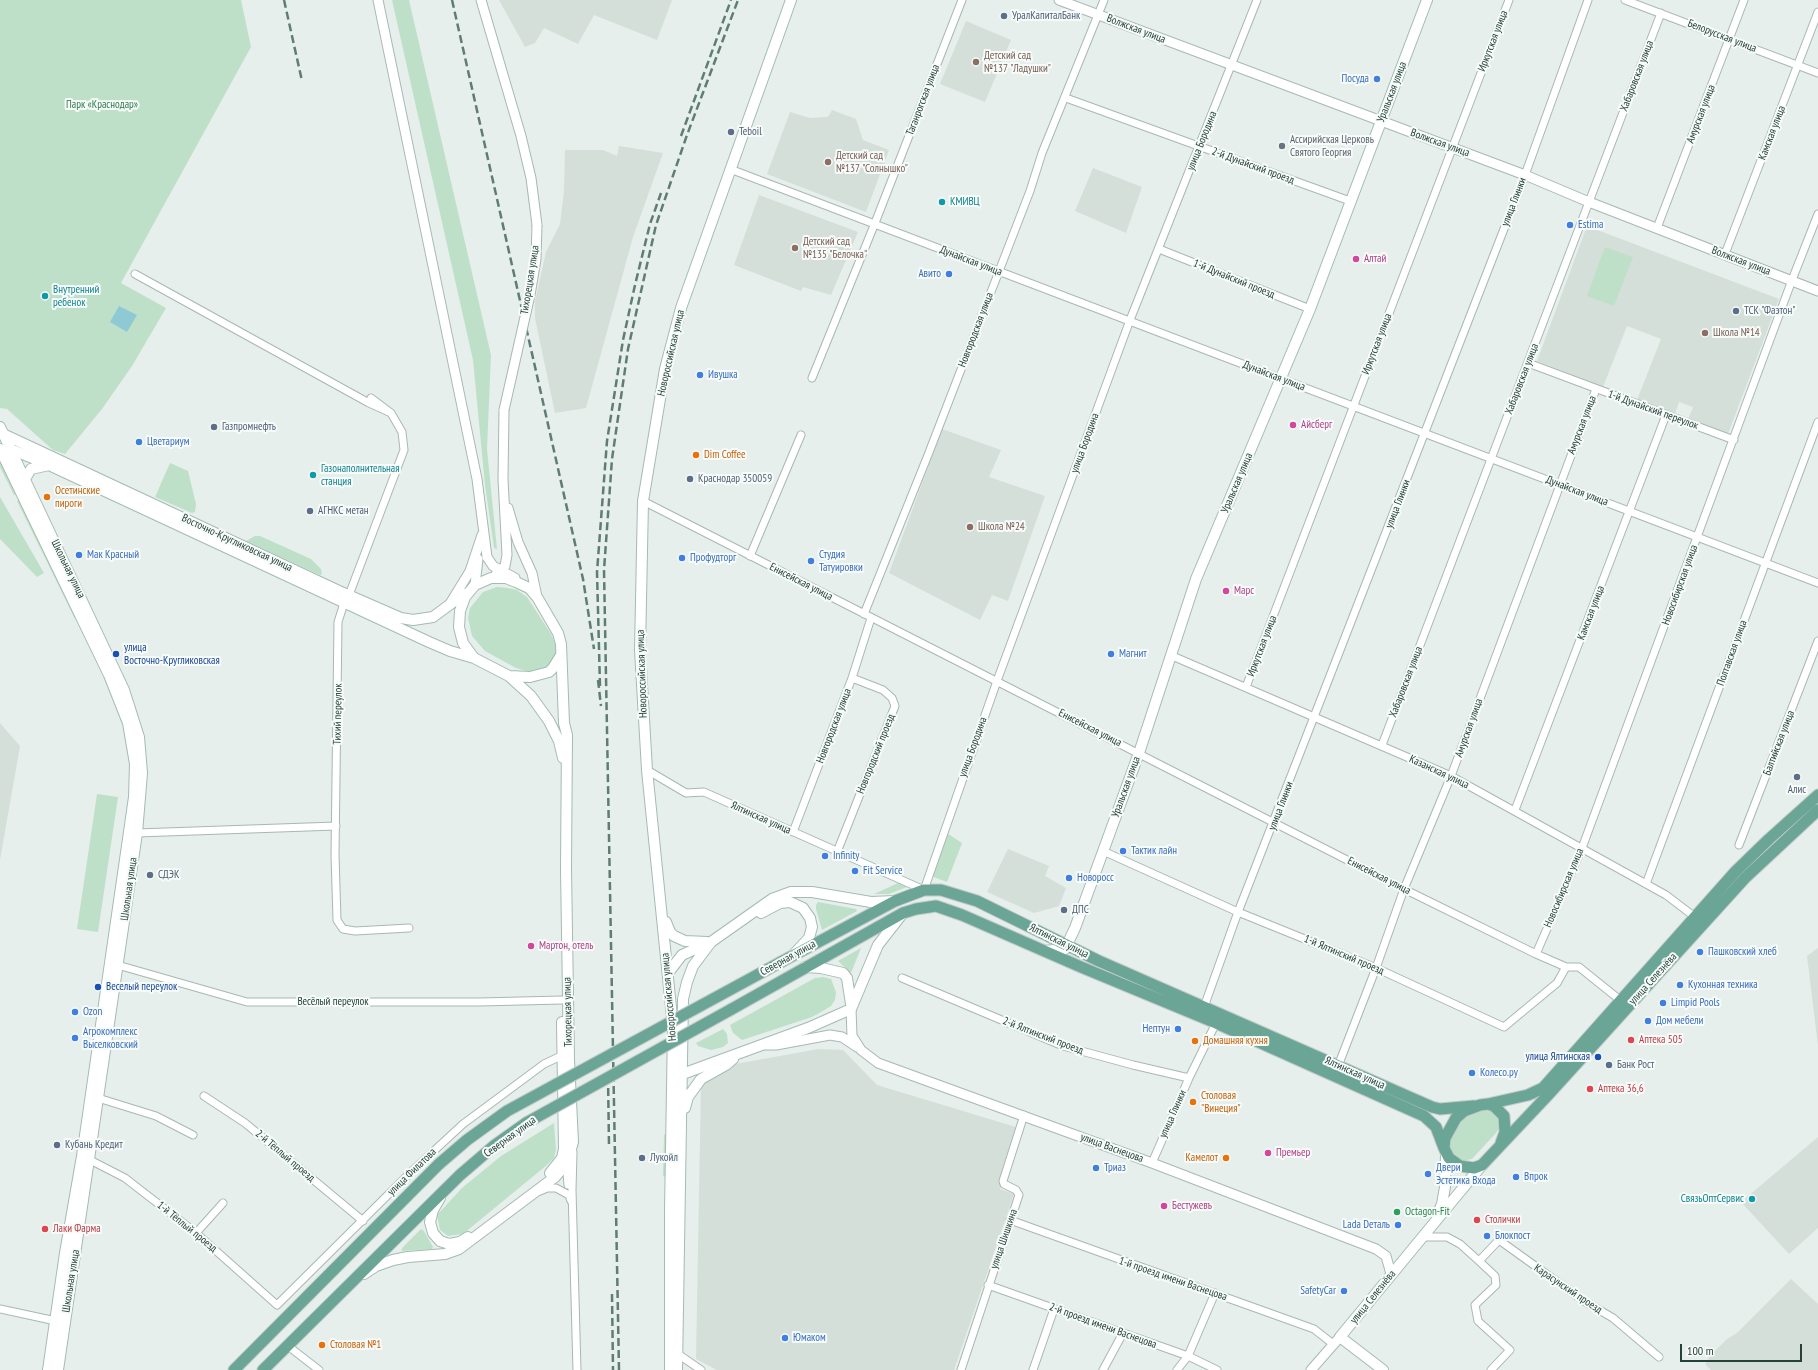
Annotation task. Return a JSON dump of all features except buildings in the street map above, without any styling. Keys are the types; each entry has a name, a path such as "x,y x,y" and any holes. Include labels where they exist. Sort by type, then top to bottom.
{"main road":[{"name":"Новороссийская улица","path":"670,1370 674,1352 680,1124 674,1027 646,770 640,650 642,501 665,369 681,308 791,0"},
{"name":"Уральская улица","path":"1068,944 1139,752 1196,579 1310,309 1427,0"},
{"name":"Восточно-Кругликовская улица","path":"2,431 450,651 474,658"},
{"name":"Школьная улица","path":"2,431 5,449 120,700 131,738 135,764 134,797 90,1160 60,1322 48,1370"},
{"name":"Восточно-Кругликовская улица","path":"0,445 5,449 49,465 346,599 401,618 413,620 433,617 446,609 475,585"},
{"name":"Школьная улица","path":"5,449 26,484 110,657 135,721 139,737 142,773 137,833 65,1253 58,1370"},
{"path":"26,484 25,479 31,469 49,465"},
{"path":"491,578 506,578 529,588 537,597 558,633 561,655 554,668 542,675 530,677 509,676 474,658 464,643 459,627 459,619 465,598 475,585 491,578"},
{"name":"Тихорецкая улица","path":"561,655 564,723 567,735 566,869 569,1060 573,1142"},
{"name":"Тихорецкая улица","path":"509,676 522,686 536,703 549,722 562,751 561,1056 564,1149"},
{"name":"улица Селезнёва","path":"1488,1104 1528,1095 1543,1088 1735,872 1818,795"},
{"name":"улица Селезнёва","path":"1337,1341 1482,1164 1501,1143 1554,1088 1745,878 1818,810"},
{"name":"Северная улица","path":"234,1370 439,1164 467,1140 507,1111 895,901 924,890"},
{"name":"Ялтинская улица","path":"924,890 941,890 977,902 1068,944 1099,961 1432,1107 1440,1109 1474,1106"},
{"name":"Северная улица","path":"668,973 682,955 711,942 772,899 791,892 812,892 871,902 895,901"},
{"path":"732,928 780,903 790,902 803,908 810,918 812,927 809,938 792,956"},
{"name":"Северная улица","path":"263,1370 448,1188 494,1145 526,1123 903,914 916,909 936,906"},
{"name":"Ялтинская улица","path":"936,906 962,914 1044,952 1216,1023 1424,1116 1436,1127 1445,1151"},
{"path":"662,913 670,932 674,936 685,941 711,942"},
{"path":"678,1076 852,1009 878,945 903,914"},
{"name":"Северная улица","path":"682,1032 683,999 687,982 693,966 711,942"},
{"path":"1044,952 1060,951 1065,949 1068,944"},
{"name":"Северная улица","path":"805,967 821,968 843,973 847,978 852,1009"},
{"name":"Новороссийская улица","path":"677,1370 674,1352 670,1211 682,1032"},
{"path":"680,1124 688,1096 694,1086 706,1075 726,1065 739,1053"},
{"path":"1482,1164 1474,1168 1460,1166 1445,1151 1445,1138 1456,1118 1474,1106 1488,1104 1500,1110 1505,1120 1505,1132 1501,1143"},
{"path":"448,1188 433,1210 430,1222 433,1233 440,1241 449,1244 460,1242 566,1165 573,1142"},
{"path":"356,1279 376,1266 393,1260 408,1257 444,1254 459,1249 531,1195 552,1175 562,1158 564,1149"},
{"name":"улица Селезнёва","path":"1433,1224 1442,1204 1445,1187 1445,1151"},
{"path":"1337,1341 1383,1370"}],"street":[{"path":"378,0 477,479 487,557 493,566 518,579 529,588"},
{"name":"Тихорецкая улица","path":"481,0 521,136 531,178 537,225 536,259 530,296 504,410 502,432 503,493 507,555 505,566 501,571"},
{"name":"Таганрогская улица","path":"812,378 875,223 962,0"},
{"name":"Волжская улица","path":"1059,0 1524,175 1589,202 1818,291"},
{"name":"Новгородская улица","path":"793,832 852,678 868,616 1042,153 1066,98 1104,0"},
{"name":"улица Бородина","path":"924,890 997,681 1130,320 1257,0"},
{"name":"Иркутская улица","path":"1246,687 1509,0"},
{"name":"улица Глинки","path":"1204,1007 1238,912 1316,716 1524,175 1588,0"},
{"name":"Белорусская улица","path":"1625,0 1729,38 1818,73"},
{"name":"Амурская улица","path":"1658,228 1744,0"},
{"name":"Камская улица","path":"1725,254 1818,12"},
{"name":"Хабаровская улица","path":"1382,745 1661,13"},
{"name":"2-й Дунайский проезд","path":"1066,98 1350,201"},
{"name":"Дунайская улица","path":"730,168 1818,582"},
{"name":"Новосибирская улица","path":"1536,954 1582,848 1792,280 1818,214"},
{"name":"1-й Дунайский проезд","path":"1159,249 1310,309"},
{"path":"135,274 369,403 391,413"},
{"name":"1-й Дунайский переулок","path":"1528,363 1734,440"},
{"name":"Амурская улица","path":"1338,1066 1376,968 1404,889 1451,776 1596,389"},
{"path":"371,398 391,413"},
{"name":"Тихий переулок","path":"391,413 402,432 404,450 338,622 336,826 337,920 343,929 355,931 410,928"},
{"name":"Камская улица","path":"1515,810 1666,415"},
{"name":"Полтавская улица","path":"1646,884 1818,422"},
{"path":"750,556 801,435"},
{"name":"Тихорецкая улица","path":"503,493 518,542 532,573 537,597"},
{"name":"Енисейская улица","path":"642,501 1139,752 1404,889 1536,954 1566,967 1579,967 1620,1000"},
{"path":"475,585 483,525"},
{"path":"446,609 470,571 481,538"},
{"path":"491,578 501,571"},
{"name":"Балтийская улица","path":"1739,845 1818,641"},
{"name":"Казанская улица","path":"1170,655 1316,716 1451,776 1515,810 1666,895 1694,917"},
{"name":"Новгородский проезд","path":"837,852 895,706 892,698 883,690 852,678"},
{"name":"Ялтинская улица","path":"646,770 686,793 704,792 924,890"},
{"path":"137,833 336,826"},
{"name":"1-й Ялтинский проезд","path":"1103,851 1238,912 1376,968 1504,1027 1557,983 1566,967"},
{"name":"Весёлый переулок","path":"114,964 247,1002 479,1002 562,1000"},
{"name":"2-й Ялтинский проезд","path":"902,978 1063,1046 1189,1078"},
{"name":"улица Васнецова","path":"852,1009 852,1036 861,1050 878,1063 1152,1163 1376,1249 1386,1256 1391,1274"},
{"name":"улица Глинки","path":"1152,1163 1189,1078 1216,1023"},
{"path":"762,1044 776,1045 830,1035 842,1037 861,1050"},
{"name":"улица Филатова","path":"277,1305 410,1173 463,1124 544,1064 561,1056"},
{"name":"2-й Тёплый проезд","path":"204,1096 245,1123 363,1221"},
{"path":"98,1098 156,1116 193,1135"},
{"name":"улица Шишкина","path":"961,1370 1019,1195 1016,1190 1004,1184 1003,1181 1024,1116"},
{"name":"Тихорецкая улица","path":"573,1142 571,1192 574,1213 577,1370"},
{"path":"564,1149 571,1192"},
{"name":"1-й Тёплый проезд","path":"90,1160 125,1178 196,1233 277,1305"},
{"path":"552,1175 571,1192"},
{"path":"531,1195 547,1188 556,1188 571,1192"},
{"path":"196,1233 223,1203"},
{"name":"1-й проезд имени Васнецова","path":"1010,1220 1314,1329 1337,1341"},
{"path":"1422,1237 1447,1237 1460,1244 1495,1276 1496,1285 1475,1305 1478,1321 1510,1350 1491,1370"},
{"name":"Карасунский проезд","path":"1479,1261 1498,1240 1584,1301 1613,1318 1659,1357"},
{"name":"2-й проезд имени Васнецова","path":"988,1285 1188,1356 1217,1370"},
{"path":"1177,1370 1188,1356 1215,1293"},
{"path":"1033,1370 1054,1309"},
{"path":"0,1310 60,1322"},
{"path":"1103,1370 1123,1333"},
{"name":"улица Селезнёва","path":"1311,1370 1337,1341"},
{"path":"288,1346 319,1370"},
{"path":"674,1352 701,1370"}],"shaded area":[{"path":"499,0 672,0 657,40 594,15 578,44 544,28 535,43 525,47"},
{"name":"Детский сад №137 \"Ладушки\"","path":"966,21 1011,40 985,102 940,84"},
{"name":"Детский сад №137 \"Солнышко\"","path":"832,110 856,119 863,140 889,150 866,212 767,174 790,112 810,118 828,117"},
{"path":"619,146 663,153 633,237 586,408 555,413 535,318 535,301 546,252 560,224 564,191 565,150 603,150 617,156"},
{"path":"1093,168 1142,187 1126,233 1075,211"},
{"name":"Детский сад №135 \"Белочка\"","path":"759,195 858,232 831,295 803,287 801,291 734,265"},
{"name":"Школа №14","path":"1587,226 1779,299 1728,434 1688,419 1693,407 1679,402 1675,414 1637,400 1661,339 1627,326 1603,387 1537,361"},
{"name":"Школа №24","path":"942,429 1001,450 989,477 1045,496 1008,601 992,595 980,620 889,573"},
{"path":"0,723 20,746 0,860"},
{"path":"1008,849 1049,866 1045,876 1066,888 1059,906 1034,913 987,892"},
{"path":"1818,948 1818,1046 1807,956"},
{"path":"818,1049 843,1050 877,1085 1019,1128 1000,1189 1014,1194 954,1370 717,1370 696,1359 701,1082 730,1065"},
{"path":"1818,1137 1818,1228 1789,1254 1741,1202"},
{"path":"1791,1279 1818,1304 1818,1370 1711,1370 1705,1364 1710,1356 1727,1339 1737,1333"}],"green space":[{"name":"Парк «Краснодар»","path":"0,0 241,0 251,47 121,283 166,308 132,366 102,409 65,454 53,450 7,409 0,408"},
{"path":"392,0 409,0 491,355 487,449 497,549 494,548 485,485 473,360"},
{"path":"1605,247 1633,257 1614,306 1587,296"},
{"path":"0,459 17,494 14,495 0,467"},
{"path":"170,463 188,471 196,504 195,512 192,513 155,497"},
{"path":"0,497 44,573 37,577 0,539"},
{"path":"20,500 77,618 75,619 17,501"},
{"path":"255,536 260,536 311,559 321,569 322,574 320,575 246,541"},
{"path":"497,587 517,590 527,597 551,634 557,648 551,663 541,671 530,672 516,668 485,651 472,636 468,618 470,608 483,592"},
{"path":"97,794 118,797 98,932 77,929"},
{"path":"947,833 962,843 947,882 931,876"},
{"path":"898,883 907,887 889,894 874,894"},
{"path":"818,902 856,909 857,911 822,930 816,909"},
{"path":"861,948 851,973 838,961"},
{"path":"823,977 831,979 836,992 835,1000 831,1006 812,1017 742,1040 733,1033 730,1025 815,978"},
{"path":"723,1029 727,1034 728,1043 723,1047 711,1050 698,1046 696,1043"},
{"path":"1486,1109 1492,1110 1499,1117 1500,1127 1472,1159 1461,1161 1454,1158 1449,1147 1453,1132 1467,1115"},
{"path":"554,1123 556,1150 554,1158 547,1165 463,1234 448,1236 440,1230 437,1215 462,1188 501,1156"},
{"path":"668,1132 667,1178 663,1176 664,1135"},
{"path":"421,1229 424,1231 433,1247 432,1249 401,1251 403,1247"}],"water":[{"path":"119,306 137,315 127,332 110,322"}],"railway":[{"path":"284,0 302,81"},
{"path":"452,0 583,579 594,649"},
{"path":"681,136 731,0"},
{"path":"619,1370 604,570 612,459 628,349 656,225 687,135 738,0"},
{"path":"600,686 597,572 607,441 623,340 650,224 661,193"},
{"path":"598,680 601,706"},
{"path":"608,1076 609,1146"},
{"path":"612,1294 613,1370"}],"place":[{"name":"УралКапиталБанк","path":"1004,16"},
{"name":"Детский сад №137 \"Ладушки\"","path":"976,62"},
{"name":"Посуда","path":"1377,79"},
{"name":"Teboil","path":"731,132"},
{"name":"Ассирийская Церковь Святого Георгия","path":"1282,146"},
{"name":"Детский сад №137 \"Солнышко\"","path":"828,162"},
{"name":"КМИВЦ","path":"942,202"},
{"name":"Estima","path":"1570,225"},
{"name":"Детский сад №135 \"Белочка\"","path":"795,248"},
{"name":"Алтай","path":"1356,259"},
{"name":"Авито","path":"949,274"},
{"name":"Внутренний ребенок","path":"45,296"},
{"name":"ТСК \"Фаэтон\"","path":"1736,311"},
{"name":"Школа №14","path":"1705,333"},
{"name":"Ивушка","path":"700,375"},
{"name":"Айсберг","path":"1293,425"},
{"name":"Газпромнефть","path":"214,427"},
{"name":"Цветариум","path":"139,442"},
{"name":"Dim Coffee","path":"696,455"},
{"name":"Газонаполнительная станция","path":"313,475"},
{"name":"Краснодар 350059","path":"690,479"},
{"name":"Осетинские пироги","path":"47,497"},
{"name":"АГНКС метан","path":"310,511"},
{"name":"Школа №24","path":"970,527"},
{"name":"Мак Красный","path":"79,555"},
{"name":"Профудторг","path":"682,558"},
{"name":"Студия Татуировки","path":"811,561"},
{"name":"Марс","path":"1226,591"},
{"name":"улица Восточно-Кругликовская","path":"116,654"},
{"name":"Магнит","path":"1111,654"},
{"name":"Алис","path":"1797,777"},
{"name":"Тактик лайн","path":"1123,851"},
{"name":"Infinity","path":"825,856"},
{"name":"Fit Service","path":"855,871"},
{"name":"СДЭК","path":"150,875"},
{"name":"Новоросс","path":"1069,878"},
{"name":"ДПС","path":"1064,910"},
{"name":"Мартон, отель","path":"531,946"},
{"name":"Пашковский хлеб","path":"1700,952"},
{"name":"Кухонная техника","path":"1680,985"},
{"name":"Веселый переулок","path":"98,987"},
{"name":"Limpid Pools","path":"1663,1003"},
{"name":"Ozon","path":"75,1012"},
{"name":"Дом мебели","path":"1648,1021"},
{"name":"Нептун","path":"1178,1029"},
{"name":"Агрокомплекс Выселковский","path":"75,1038"},
{"name":"Аптека 505","path":"1631,1040"},
{"name":"Домашняя кухня","path":"1195,1041"},
{"name":"улица Ялтинская","path":"1598,1057"},
{"name":"Банк Рост","path":"1609,1065"},
{"name":"Колесо.ру","path":"1472,1073"},
{"name":"Аптека 36,6","path":"1590,1089"},
{"name":"Столовая \"Винеция\"","path":"1193,1102"},
{"name":"Кубань Кредит","path":"57,1145"},
{"name":"Премьер","path":"1268,1153"},
{"name":"Лукойл","path":"642,1158"},
{"name":"Камелот","path":"1226,1158"},
{"name":"Триаз","path":"1096,1168"},
{"name":"Двери Эстетика Входа","path":"1428,1174"},
{"name":"Впрок","path":"1516,1177"},
{"name":"СвязьОптСервис","path":"1752,1199"},
{"name":"Бестужевъ","path":"1164,1206"},
{"name":"Octagon-Fit","path":"1397,1212"},
{"name":"Столички","path":"1477,1220"},
{"name":"Lada Dеталь","path":"1398,1225"},
{"name":"Лаки Фарма","path":"45,1229"},
{"name":"Блокпост","path":"1487,1236"},
{"name":"SafetyCar","path":"1344,1291"},
{"name":"Юмаком","path":"785,1338"},
{"name":"Столовая №1","path":"322,1345"}]}
